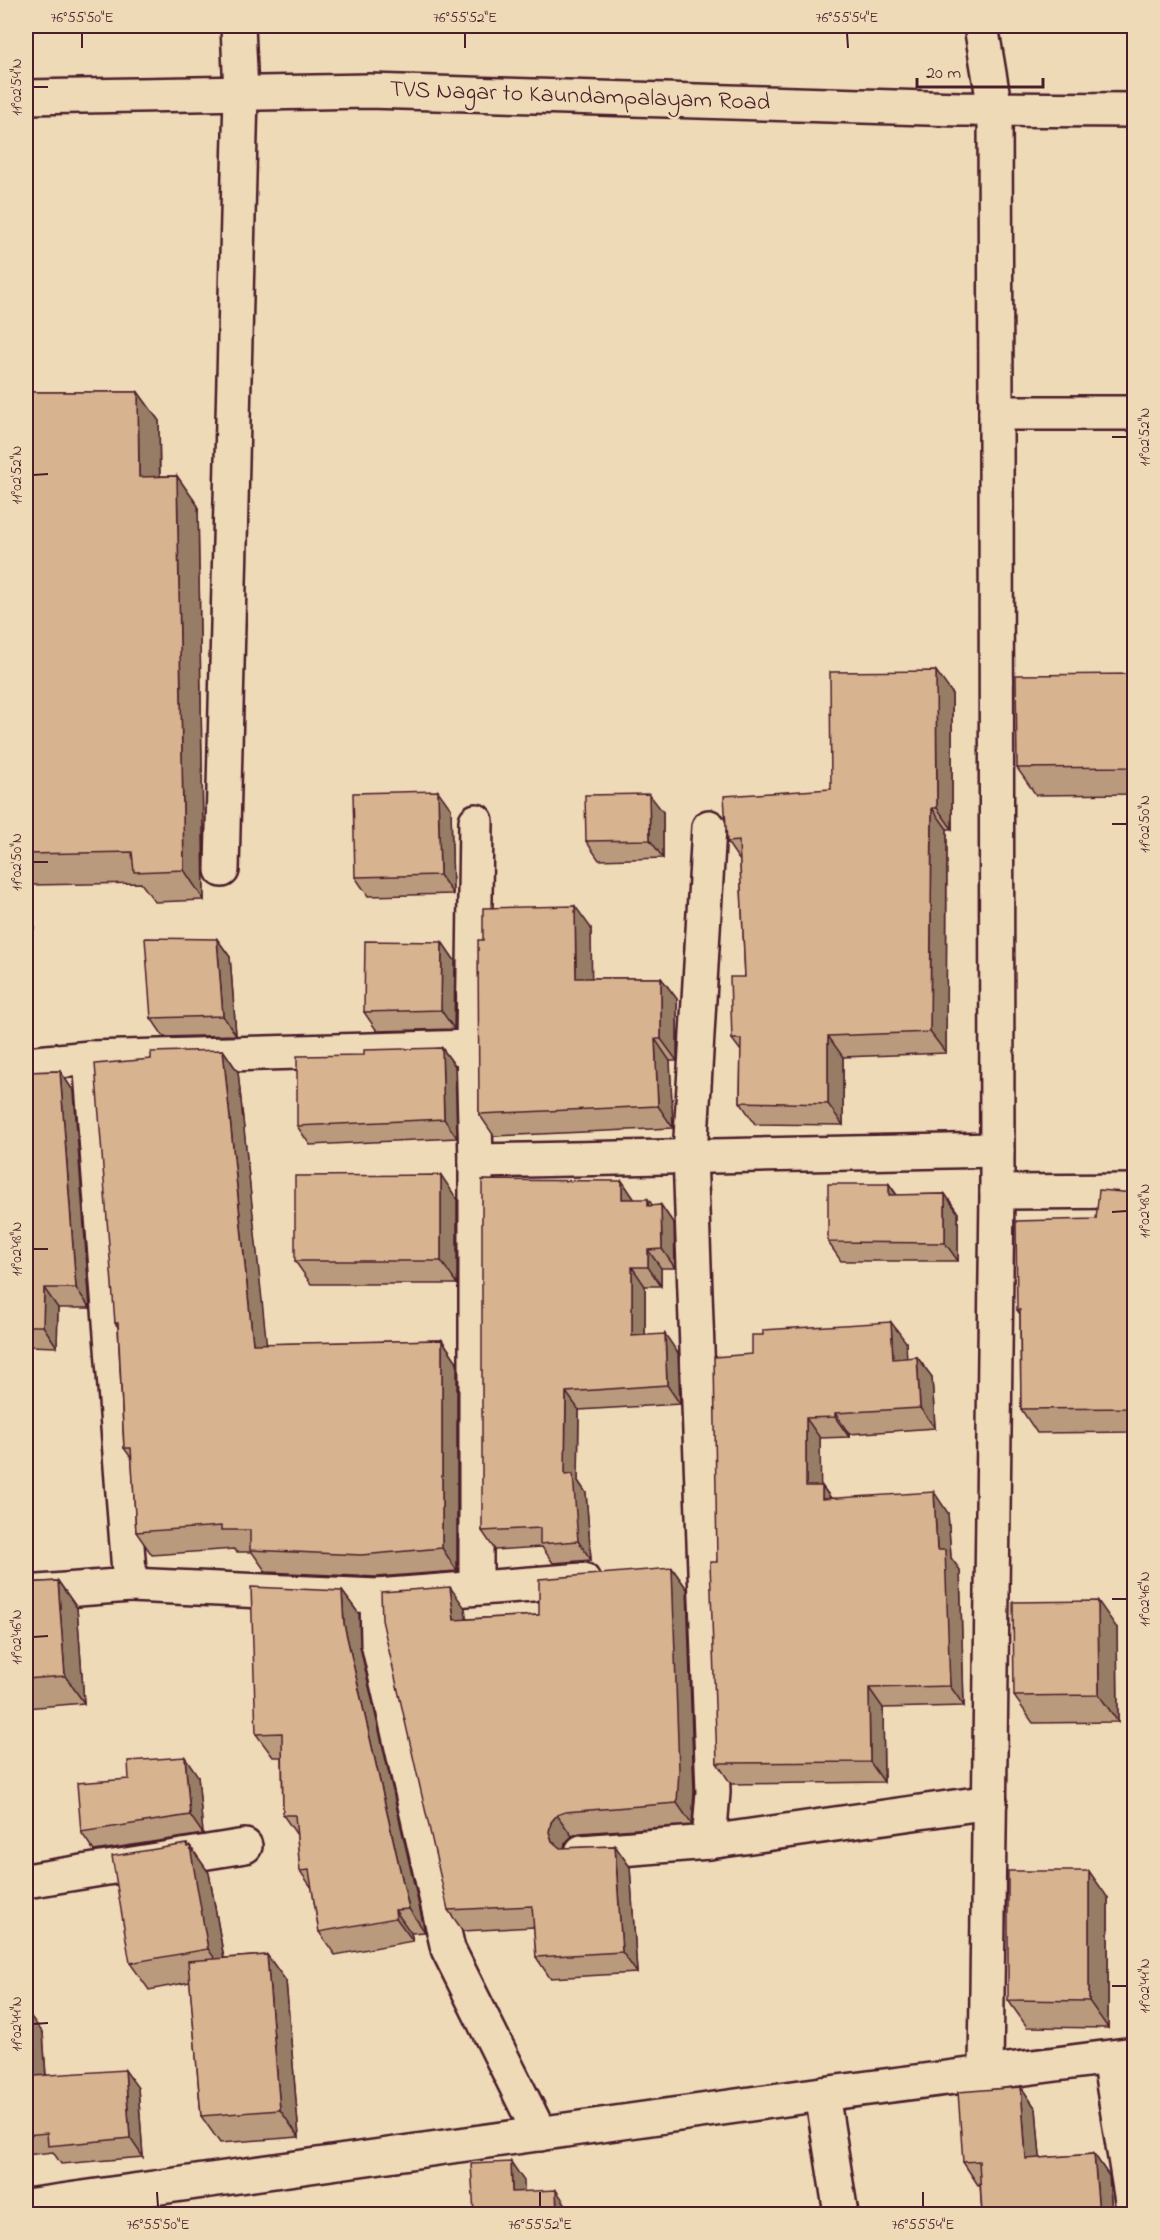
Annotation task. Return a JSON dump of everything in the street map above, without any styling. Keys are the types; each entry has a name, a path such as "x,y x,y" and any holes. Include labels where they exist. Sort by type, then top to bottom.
{"street":[{"path":"222,870 241,93 238,26"},
{"path":"981,26 995,109 996,413 997,1192 986,2072"},
{"name":"TVS Nagar to Kaundampalayam Road","path":"26,97 369,91 995,109 1134,110"},
{"path":"996,413 1134,413"},
{"path":"996,678 1031,677"},
{"path":"476,821 473,1047 476,1161 476,1586"},
{"path":"709,827 690,1155 712,1792 709,1842"},
{"path":"26,1064 90,1058 473,1047"},
{"path":"90,1058 130,1585"},
{"path":"476,1161 997,1150"},
{"path":"997,1192 1134,1191"},
{"path":"670,1573 705,1569"},
{"path":"26,1593 130,1585 376,1596 476,1586 611,1578"},
{"path":"376,1596 378,1643 448,1949 540,2134"},
{"path":"582,1852 709,1842 990,1802"},
{"path":"26,1881 245,1846"},
{"path":"26,2206 822,2094 1122,2056 1134,2214"},
{"path":"822,2094 841,2214"}],"building":[{"path":"26,392 138,392 139,477 177,476 184,870 134,872 132,852 26,854"},
{"path":"936,671 937,808 932,808 930,1032 828,1036 828,1104 740,1102 741,1039 732,1039 730,977 745,977 739,841 727,842 724,796 831,789 830,672"},
{"path":"1134,674 1134,767 1017,768 1016,675"},
{"path":"438,791 440,875 355,877 353,793"},
{"path":"649,794 650,840 586,841 585,795"},
{"path":"575,906 576,978 661,978 661,1039 655,1039 658,1106 479,1114 478,940 483,940 483,908"},
{"path":"145,938 217,939 223,1016 151,1018"},
{"path":"365,941 442,942 441,1010 364,1012"},
{"path":"442,1048 444,1119 297,1126 297,1056 364,1055 364,1050"},
{"path":"223,1050 253,1344 442,1340 442,1548 361,1555 250,1550 250,1530 221,1530 221,1526 136,1532 131,1448 124,1448 118,1323 115,1323 95,1064 151,1059 151,1052"},
{"path":"60,1071 76,1288 44,1288 43,1326 26,1326 26,1072"},
{"path":"441,1175 441,1261 295,1261 295,1176"},
{"path":"482,1180 622,1181 622,1199 648,1199 648,1206 661,1205 662,1249 648,1250 648,1267 632,1267 632,1336 665,1334 667,1385 566,1392 565,1475 573,1474 578,1541 540,1544 540,1528 482,1531"},
{"path":"828,1184 889,1184 889,1195 945,1194 945,1243 828,1242"},
{"path":"1099,1190 1134,1193 1134,1408 1021,1409 1016,1221 1096,1219"},
{"path":"891,1322 893,1359 917,1357 920,1408 835,1413 835,1417 806,1418 806,1486 822,1486 822,1499 934,1492 937,1550 945,1550 950,1686 869,1688 870,1762 717,1763 710,1562 717,1562 714,1357 752,1354 752,1335 763,1335 763,1330"},
{"path":"672,1568 679,1770 677,1803 565,1812 557,1815 551,1822 549,1832 552,1841 560,1848 615,1846 622,1952 536,1957 532,1906 448,1910 382,1620 381,1592 450,1587 454,1620 539,1615 539,1579"},
{"path":"58,1581 65,1676 26,1679 26,1583"},
{"path":"251,1587 342,1591 344,1624 409,1909 395,1910 396,1918 319,1932 309,1870 300,1871 295,1815 283,1815 282,1733 256,1734"},
{"path":"1098,1601 1099,1695 1014,1696 1013,1602"},
{"path":"185,1757 190,1815 81,1832 77,1783 129,1779 128,1761"},
{"path":"187,1844 187,1847 190,1846 208,1949 130,1963 112,1856"},
{"path":"1008,1871 1089,1871 1089,2001 1008,2000"},
{"path":"267,1955 280,2110 201,2116 188,1961"},
{"path":"29,2014 34,2076 125,2070 130,2138 48,2146 47,2133 26,2135 26,2015"},
{"path":"1021,2087 1026,2159 1094,2154 1099,2214 982,2214 979,2161 963,2162 958,2092"},
{"path":"511,2162 512,2192 556,2190 557,2214 474,2214 471,2164"},
{"path":"152,2212 152,2214 122,2214"}]}
